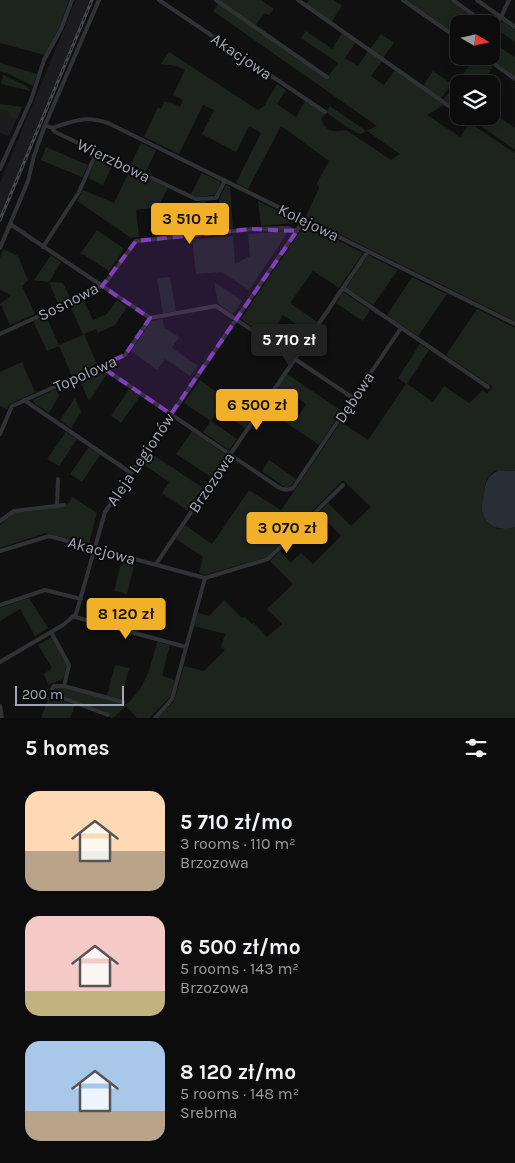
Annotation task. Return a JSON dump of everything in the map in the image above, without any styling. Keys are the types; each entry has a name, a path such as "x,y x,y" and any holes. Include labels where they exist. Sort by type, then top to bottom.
{"street":[{"path":"0,169 27,108 42,65 61,29 72,0"},
{"path":"0,248 29,178 45,124 99,0"},
{"name":"Akacjowa","path":"159,0 325,112"},
{"path":"216,0 327,77"},
{"path":"298,0 450,107"},
{"path":"403,0 450,33"},
{"path":"453,0 474,15"},
{"path":"477,0 515,27"},
{"path":"501,17 508,0"},
{"path":"496,65 515,79"},
{"name":"Kolejowa","path":"52,128 82,119 92,118 100,120 515,324"},
{"path":"45,124 52,128"},
{"name":"Wierzbowa","path":"52,128 55,132 196,199 216,198 225,180"},
{"path":"43,247 80,192 97,151"},
{"name":"Aleja Legionów","path":"75,616 105,512 304,220"},
{"path":"10,224 150,318 216,306 353,398"},
{"name":"Sosnowa","path":"0,334 102,286 136,241 252,229 287,228 297,231"},
{"name":"Brzozowa","path":"156,564 368,251"},
{"path":"344,288 488,387"},
{"name":"Topolowa","path":"0,434 11,408 24,400 125,355 150,318"},
{"name":"Dębowa","path":"230,454 278,487 288,490 293,488 401,328"},
{"path":"100,366 230,454"},
{"path":"24,400 131,473"},
{"path":"57,505 58,479"},
{"path":"155,718 172,699 204,578 268,559 343,485"},
{"path":"0,521 14,511 64,505"},
{"name":"Akacjowa","path":"0,551 48,536 204,578"},
{"path":"0,605 45,590 81,599"},
{"path":"0,662 52,632 75,616 186,646"},
{"path":"52,632 69,662 64,686"},
{"path":"108,715 52,694 52,688 54,686 64,686 123,702"},
{"path":"0,706 2,718"}],"highlighted area":[{"path":"252,229 297,231 171,414 100,366 125,355 150,318 102,286 136,241"}],"shaded area":[{"path":"0,0 69,0 59,28 45,55 0,43"},
{"path":"76,0 94,0 0,225 0,183"},
{"path":"217,0 261,0 274,9 269,15 265,13 254,27"},
{"path":"309,0 334,0 342,6 331,22 306,4"},
{"path":"407,0 450,0 471,15 450,15 450,31"},
{"path":"219,3 327,78 338,63 301,38 306,31 332,49 342,33 356,42 345,58 358,66 368,51 382,61 371,76 384,85 395,70 444,105 427,115 460,137 469,125 473,125 515,153 515,321 307,218 306,216 319,188 317,183 329,161 281,126 248,189 236,183 261,133 249,126 236,152 202,134 214,110 203,105 179,154 144,137 158,107 161,109 164,102 170,102 180,107 183,100 173,95 185,70 176,66 161,64 169,52 258,110 264,106 277,84 286,90 277,104 296,117 305,101 325,114 321,119 328,129 333,131 346,130 391,160 400,154 367,131 360,134 326,112 330,106 366,131 377,126 213,11"},
{"path":"504,22 515,30 515,42 500,32 500,23"},
{"path":"381,34 394,43 383,58 370,49"},
{"path":"500,47 515,57 515,77 498,65 500,65"},
{"path":"0,63 37,74 33,86 0,71"},
{"path":"470,65 490,65 493,67 487,75 463,75"},
{"path":"433,71 450,83 450,87 441,98 423,86"},
{"path":"3,75 26,86 31,91 1,84"},
{"path":"450,92 450,104 443,99"},
{"path":"0,104 22,107 9,136 0,133"},
{"path":"0,104 22,107 17,119 11,117 8,111 0,109"},
{"path":"500,118 515,128 515,150 480,125 500,125"},
{"path":"141,143 156,150 146,172 131,164"},
{"path":"46,147 88,165 82,177 41,160"},
{"path":"98,154 114,162 103,185 88,178"},
{"path":"130,170 168,188 158,207 136,210 139,237 131,238 77,201 83,190 114,203"},
{"path":"202,173 221,182 215,195 197,197 191,194"},
{"path":"226,185 230,187 233,229 221,230 219,200"},
{"path":"205,201 208,231 194,233 191,203"},
{"path":"258,201 296,220 294,223 261,226"},
{"path":"177,205 180,233 166,235 164,207"},
{"path":"305,224 363,253 339,288 313,271 290,303 317,322 309,333 283,315 268,338 241,319"},
{"path":"97,230 124,249 109,271 81,253"},
{"path":"287,231 249,290 222,272 196,274 192,239 233,236 235,264 250,256 248,234"},
{"path":"3,249 18,256 28,280 22,286 35,314 10,325 0,306 0,304 11,295 0,290 0,258"},
{"path":"51,255 61,262 49,282 34,280"},
{"path":"368,255 398,270 373,305 346,288"},
{"path":"170,277 176,311 163,313 157,278"},
{"path":"412,277 447,294 418,336 387,315"},
{"path":"49,282 63,283 70,298 58,303"},
{"path":"214,282 242,301 233,314 218,303"},
{"path":"343,292 370,310 363,321 336,303"},
{"path":"83,299 93,320 107,314 117,300 127,307 115,325 98,333 96,329 84,334 97,364 72,376 59,346 47,351 33,321 46,316 59,345 83,335 70,305"},
{"path":"477,309 515,328 515,471 501,470 491,473 486,483 482,510 483,516 490,525 499,529 515,527 515,718 157,718 174,701 184,666 204,671 225,650 221,647 225,634 194,626 198,613 209,616 224,600 242,618 245,617 252,624 254,623 267,637 282,624 267,609 293,584 270,561 280,551 291,563 301,553 313,564 341,536 319,513 328,503 351,526 371,507 343,480 267,557 205,575 199,573 203,557 176,539 185,525 212,544 249,490 281,510 341,422 368,440 406,384 398,378 420,344 429,350 407,384 433,402 444,386 469,403 483,390 487,393 493,387 446,355"},
{"path":"163,319 164,327 179,337 172,348 198,366 190,376 165,359 157,370 131,351 151,321"},
{"path":"22,362 35,392 10,404 7,409 0,406 0,372"},
{"path":"100,369 107,374 89,401 79,379"},
{"path":"287,374 342,411 319,445 265,408 272,397 299,415 306,404 296,397 289,406 273,395"},
{"path":"200,380 252,417 245,428 218,410 211,421 184,403"},
{"path":"56,389 59,396 49,413 35,404 33,400"},
{"path":"129,389 140,396 121,423 111,416"},
{"path":"75,398 81,412 71,428 60,420"},
{"path":"211,421 237,439 229,450 203,432"},
{"path":"192,431 226,455 211,477 176,454"},
{"path":"66,432 77,439 59,466 47,459"},
{"path":"89,447 100,455 82,482 70,474"},
{"path":"150,453 203,488 188,511 162,493 169,482 143,464"},
{"path":"269,460 296,479 290,487 286,488 262,471"},
{"path":"499,470 515,471 515,527 504,529 494,527 486,521 482,510 486,483 489,477"},
{"path":"72,497 97,513 89,544 46,533 0,548 0,525 14,513 62,507 69,503"},
{"path":"122,559 135,562 127,594 114,591"},
{"path":"29,598 48,628 35,636 20,609 0,621 0,608"},
{"path":"52,637 67,663 63,679 48,685 44,674 52,668 38,645"},
{"path":"157,642 170,645 162,676 175,680 170,697 149,718 137,718 126,706 113,718 110,718 110,714 54,693 56,688 60,687 127,704 143,683 150,668"},
{"path":"115,665 129,668 121,700 107,696"},
{"path":"49,696 75,705 70,718 41,718"}],"railway":[{"path":"0,220 92,0"}]}
